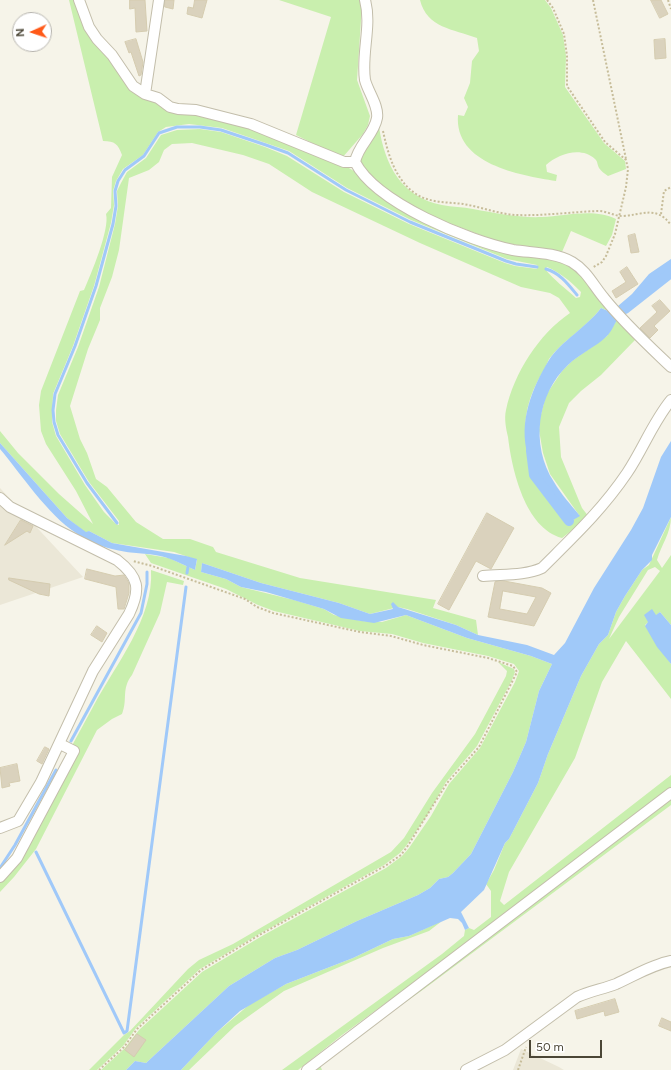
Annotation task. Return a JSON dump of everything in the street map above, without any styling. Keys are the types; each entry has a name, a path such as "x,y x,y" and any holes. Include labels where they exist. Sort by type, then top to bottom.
{"street":[{"path":"79,0 88,27 96,39 112,55 133,86 146,94 158,98 170,106 178,109 196,110 251,124 344,162 355,162"},
{"path":"146,94 159,0"},
{"path":"365,0 367,14 364,56 365,80 378,116 375,126 356,153 355,162 369,181 388,196 435,222 487,243 513,250 562,258 585,272 611,306 671,368"},
{"path":"483,576 527,573 542,568 593,518 608,500 628,471 652,427 671,400"},
{"path":"0,498 10,507 117,560 132,573 137,589 132,609 93,671 41,782 18,821 0,828"},
{"path":"0,877 17,858 74,751 60,744"},
{"path":"306,1070 671,793"},
{"path":"466,1070 504,1050 577,997 615,984 652,966 671,961"}],"path":[{"path":"547,0 553,8 564,34 567,56 567,86 605,142 626,160"},
{"path":"585,272 602,262 606,256 620,216 627,179 626,160 593,0"},
{"path":"668,0 671,9"},
{"path":"378,116 393,165 408,187 417,194 440,202 462,204 514,215 600,211 620,216 650,212 661,214 671,225"},
{"path":"661,214 664,191 671,186"},
{"path":"98,1070 124,1047 137,1029 201,970 261,934 385,866 401,854 429,815 447,783 479,747 517,672 515,668 507,663 422,645 392,636 360,632 273,613 257,607 244,599 152,566 131,561"},
{"path":"518,1070 526,1048 527,1032"}],"shaded area":[{"path":"0,488 83,577 0,605"},
{"path":"521,1049 559,1067 564,1070 513,1070"}],"green space":[{"path":"69,0 76,0 104,49 131,88 196,112 231,122 344,165 458,235 544,256 577,268 610,310 608,311 601,308 589,321 554,352 534,389 528,408 525,426 526,444 538,478 560,512 568,513 573,520 579,515 550,474 543,453 539,430 540,418 546,395 562,371 572,361 607,336 618,318 635,340 601,375 569,403 559,427 561,457 582,508 589,517 562,538 549,532 539,523 523,496 513,465 505,420 505,413 515,382 529,356 548,332 570,313 559,298 550,293 521,287 420,243 312,192 269,164 243,155 192,143 172,144 164,150 159,162 149,170 129,178 119,250 112,277 100,308 100,320 88,349 70,406 80,439 87,453 96,479 107,487 136,522 163,539 190,539 213,547 216,552 300,578 436,600 433,608 476,620 478,635 456,625 407,609 398,607 370,614 339,603 261,583 202,563 201,572 226,579 241,587 294,600 324,609 334,615 362,621 382,622 406,615 467,638 531,656 552,664 539,691 526,742 513,772 471,854 453,873 448,877 439,879 430,888 418,895 357,921 297,950 275,958 229,986 146,1063 135,1061 126,1070 101,1070 125,1048 139,1030 202,972 262,936 386,868 402,856 431,816 449,784 480,748 515,682 519,671 514,664 488,656 423,643 392,634 360,631 274,611 258,605 226,589 151,563 145,554 169,558 195,570 197,560 174,552 112,543 89,531 86,533 67,518 0,443 0,431 18,453 59,494 93,524 76,491 46,444 41,431 39,405 41,391 80,291 84,290 95,263 103,240 106,214 111,208 112,177 122,155 116,144 103,141","holes":["189,124 222,128 289,151 347,188 411,220 507,259 537,265 538,267 537,269 505,263 409,224 344,192 287,156 265,147 221,132 200,129 177,130 161,135 146,158 127,172 117,191 118,206 115,224 99,287 78,347 58,395 56,410 56,421 60,434 89,482 119,521 119,525 116,524 104,512 85,485 56,436 52,422 53,394 73,346 94,286 111,223 114,205 113,191 116,181 123,169 143,155 158,132 166,127","547,267 573,284 581,292 580,297 576,298 556,280 545,269"]},
{"path":"279,0 360,0 362,5 357,80 370,116 368,125 363,134 342,158 296,135 331,17"},
{"path":"420,0 545,0 551,8 563,35 566,56 565,87 604,143 625,161 626,169 608,176 598,167 597,161 589,155 577,152 570,153 551,161 546,165 547,172 557,175 556,181 508,170 477,156 466,145 460,132 458,115 464,116 468,107 464,98 470,83 472,61 479,51 477,38 442,26 435,22 423,9"},
{"path":"379,127 386,154 397,177 416,195 428,201 446,206 469,208 524,217 589,213 598,214 616,219 612,235 606,246 571,231 562,252 499,242 438,219 398,199 360,166 360,151"},
{"path":"671,517 668,534 657,560 662,568 671,555 671,625 660,612 645,625 671,664 671,699 626,641 602,682 575,758 509,872 500,901 504,905 671,775 671,789 438,965 342,1035 298,1070 282,1070 442,954 464,936 465,930 469,928 474,930 491,917 491,891 486,884 494,870 505,843 509,839 538,783 548,754 581,676 599,644 608,635 616,612 625,596 642,570 649,565","holes":["655,567 660,571 609,639 619,617 648,570"]},
{"path":"151,570 184,581 183,585 167,582 160,613 127,685 125,704 122,714 97,730 36,849 0,892 0,882 82,727 132,640 140,623 150,588"},
{"path":"498,662 514,669 515,672 512,680 477,746 446,782 428,814 400,853 384,865 261,933 200,969 136,1028 123,1046 97,1070 89,1070 124,1035 130,1031 188,969 199,960 233,944 391,852 404,838 432,793 475,734 506,676 507,671"},
{"path":"671,798 671,805 424,989 345,1045 320,1065 322,1070 312,1070 342,1043"},
{"path":"442,921 429,931 383,948 284,991 235,1026 189,1070 181,1070 216,1033 250,1004 286,984 353,958 393,939 409,936"}],"water":[{"path":"671,259 671,273 644,293 623,313 618,306 632,294 649,274"},
{"path":"601,308 608,311 610,310 618,318 609,334 603,340 572,361 558,377 549,390 540,420 542,452 546,468 560,491 580,516 573,520 568,513 565,515 551,501 544,490 528,456 525,443 526,418 532,394 549,360 560,347 589,322"},
{"path":"671,441 671,517 652,555 652,560 642,570 625,596 616,612 608,635 599,644 581,676 548,754 538,783 509,839 505,843 484,890 461,912 469,928 465,930 462,923 458,919 450,918 409,936 393,939 353,958 286,984 240,1011 216,1033 181,1070 126,1070 135,1061 146,1063 229,986 275,958 297,950 357,921 418,895 430,888 439,879 448,877 453,873 471,854 513,772 526,742 539,691 552,664 531,656 467,638 406,615 374,623 341,618 324,609 266,592 241,587 226,579 201,572 202,563 261,583 339,603 370,614 393,609 391,604 393,602 398,607 456,625 478,635 527,645 554,655 565,643 594,588 631,530 643,508 661,457"},
{"path":"0,443 67,518 86,532 89,531 112,543 197,559 195,570 165,557 107,548 80,536 55,516 35,494 0,449"},
{"path":"652,609 656,615 660,612 671,625 671,664 657,647 645,626 648,622 644,615"}],"building":[{"path":"130,0 145,0 147,31 136,32 135,8 130,9"},
{"path":"165,0 174,0 173,9 165,7"},
{"path":"195,0 207,0 202,18 187,14 188,7 193,8"},
{"path":"651,0 661,0 668,14 660,18"},
{"path":"136,39 143,62 141,75 139,76 131,52 129,53 125,42"},
{"path":"665,39 666,58 655,59 654,40"},
{"path":"635,234 639,252 631,253 628,236"},
{"path":"627,267 638,284 616,298 612,291 626,282 620,272"},
{"path":"660,300 670,311 654,326 658,330 650,338 640,328 657,312 652,306"},
{"path":"487,513 514,528 491,569 476,561 449,610 438,604"},
{"path":"21,520 33,526 30,533 27,531 5,545"},
{"path":"87,569 115,576 124,575 129,583 129,593 124,609 118,609 116,587 85,579"},
{"path":"9,578 50,584 49,596 39,594 9,580"},
{"path":"504,581 542,588 551,593 534,626 488,617 495,582","holes":["503,591 536,597 527,614 500,609"]},
{"path":"97,626 107,633 102,642 91,635"},
{"path":"45,747 49,749 42,764 37,761"},
{"path":"17,764 20,781 9,783 10,786 2,788 0,768"},
{"path":"615,999 619,1012 605,1016 604,1011 577,1019 575,1011"},
{"path":"662,1018 671,1022 671,1031 659,1026"},
{"path":"137,1034 146,1040 134,1057 125,1050"}],"waterway":[{"path":"117,523 87,483 58,435 54,422 53,410 55,394 75,346 96,286 113,224 116,206 115,191 118,181 125,170 144,156 159,133 177,127 200,127 221,130 266,145 288,153 346,190 410,222 506,261 537,267"},
{"path":"546,269 560,276 577,295"},
{"path":"625,309 671,273"},
{"path":"531,451 534,475 569,521"},
{"path":"187,573 188,567"},
{"path":"71,741 141,613 147,584 147,572"},
{"path":"36,852 124,1033 127,1031 186,587"},
{"path":"0,868 15,845 56,770"}]}
